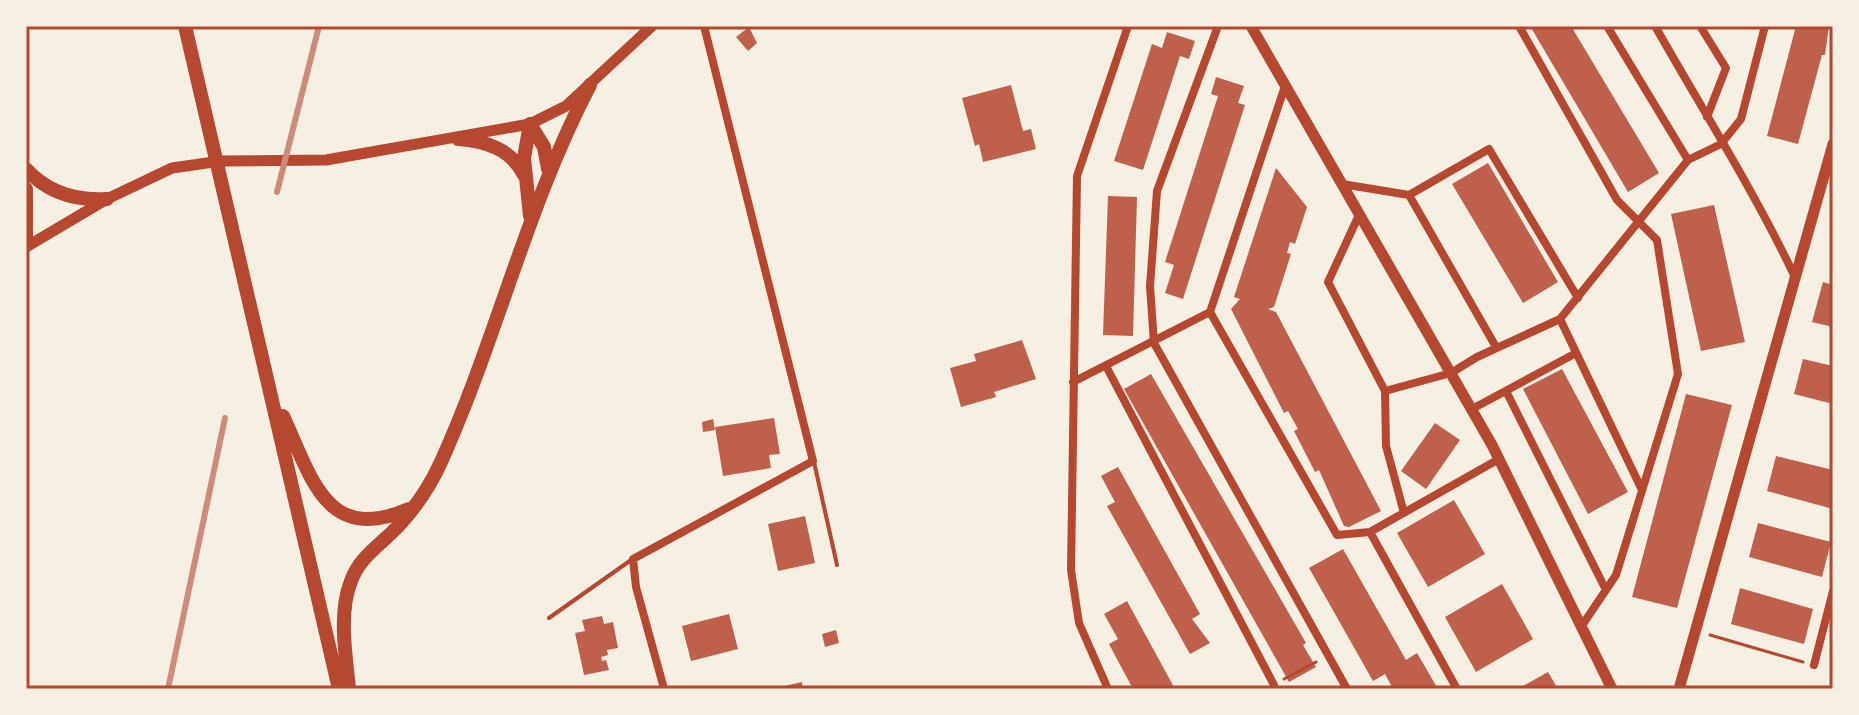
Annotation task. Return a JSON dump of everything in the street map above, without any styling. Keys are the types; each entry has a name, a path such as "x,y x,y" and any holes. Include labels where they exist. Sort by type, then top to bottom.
{"main road":[{"path":"185,26 339,689"},
{"path":"349,689 345,621 349,584 366,555 413,507 442,461 498,317 529,224 590,85"},
{"path":"530,124 544,147 548,177"},
{"path":"529,224 525,149 530,124"},
{"path":"458,139 500,149 517,164 527,182"},
{"path":"26,169 45,186 62,194 107,199"},
{"path":"26,189 26,244"},
{"path":"271,390 314,481 334,509 350,519 366,521 384,519 413,507"}],"street":[{"path":"26,244 157,173 188,165 326,160 530,124 566,106 652,26"},
{"path":"663,685 636,587 633,559 813,461 704,26"},
{"path":"1108,689 1087,648 1074,599 1073,382 1077,176 1128,26"},
{"path":"1218,26 1157,191 1150,286 1154,343 1347,689"},
{"path":"1251,26 1472,409 1612,689"},
{"path":"1519,26 1617,200 1657,240 1678,374 1616,575 1581,627"},
{"path":"1607,26 1688,160"},
{"path":"1655,26 1721,144 1757,198 1794,275"},
{"path":"1700,26 1726,68 1707,117"},
{"path":"1385,391 1451,373 1496,347 1560,319 1688,160 1721,144 1741,119 1765,26"},
{"path":"1073,382 1210,312 1285,86"},
{"path":"1679,689 1833,144"},
{"path":"1342,184 1409,195 1489,149 1578,298"},
{"path":"1409,195 1496,347"},
{"path":"1359,215 1328,282 1385,391 1386,446 1404,513"},
{"path":"1210,312 1337,535 1370,532 1499,459"},
{"path":"1560,319 1642,490"},
{"path":"1472,409 1576,353"},
{"path":"1106,366 1274,685"},
{"path":"1506,391 1606,590"},
{"path":"1370,532 1457,689"},
{"path":"1814,665 1833,591"}],"lane":[{"path":"813,461 837,565"},
{"path":"549,618 633,559"}],"path":[{"path":"1695,631 1814,665"},
{"path":"1274,685 1327,656"}],"building":[{"path":"1530,26 1571,26 1659,173 1628,192"},
{"path":"1796,26 1829,26 1825,55 1822,55 1798,144 1767,136"},
{"path":"749,27 757,43 748,51 736,37"},
{"path":"1167,32 1195,41 1189,59 1180,56 1143,170 1114,161 1152,44 1162,48"},
{"path":"1216,77 1244,86 1238,103 1245,105 1183,299 1165,293 1174,265 1165,262 1218,96 1211,94"},
{"path":"1011,85 1023,131 1031,129 1036,149 983,162 979,144 975,146 962,98"},
{"path":"1488,163 1558,282 1523,303 1452,184"},
{"path":"1276,168 1307,207 1295,244 1290,242 1287,253 1291,254 1274,307 1268,309 1276,312 1381,511 1349,527 1344,526 1319,470 1315,472 1294,431 1298,429 1288,411 1284,413 1231,309 1240,299 1234,297"},
{"path":"1108,196 1137,197 1133,336 1103,335"},
{"path":"1714,205 1745,342 1701,351 1671,214"},
{"path":"1823,282 1833,285 1833,327 1812,322"},
{"path":"1022,340 1036,379 994,392 996,397 961,407 950,368 976,361 974,354"},
{"path":"1803,359 1833,366 1833,404 1794,394"},
{"path":"1562,369 1628,492 1588,514 1523,389"},
{"path":"1151,374 1306,643 1303,645 1316,667 1289,682 1124,389"},
{"path":"1686,394 1732,405 1677,608 1632,597"},
{"path":"774,418 780,454 769,455 771,468 723,476 715,427"},
{"path":"713,419 715,430 703,432 702,422"},
{"path":"1435,423 1460,440 1426,489 1401,471"},
{"path":"1776,456 1833,470 1833,509 1767,491"},
{"path":"1118,467 1200,614 1192,619 1210,643 1190,654 1107,506 1115,502 1101,476"},
{"path":"1454,500 1485,554 1428,587 1397,533"},
{"path":"805,516 815,563 778,571 768,524"},
{"path":"1758,523 1831,542 1822,577 1749,557"},
{"path":"1343,549 1406,660 1417,653 1438,689 1393,689 1385,674 1373,681 1309,568"},
{"path":"1502,584 1533,639 1476,672 1445,617"},
{"path":"1740,588 1813,609 1804,644 1731,624"},
{"path":"1127,601 1175,689 1133,689 1109,644 1118,639 1104,614"},
{"path":"729,614 738,649 691,661 682,626"},
{"path":"602,616 604,624 613,622 618,648 607,650 608,655 601,657 602,661 606,660 609,670 584,675 575,633 585,631 582,620"},
{"path":"836,630 839,643 825,647 822,634"},
{"path":"1548,672 1558,689 1518,689"},
{"path":"802,682 803,689 776,689 776,688"}],"railway":[{"path":"277,192 319,26"},
{"path":"168,689 225,418"}]}
